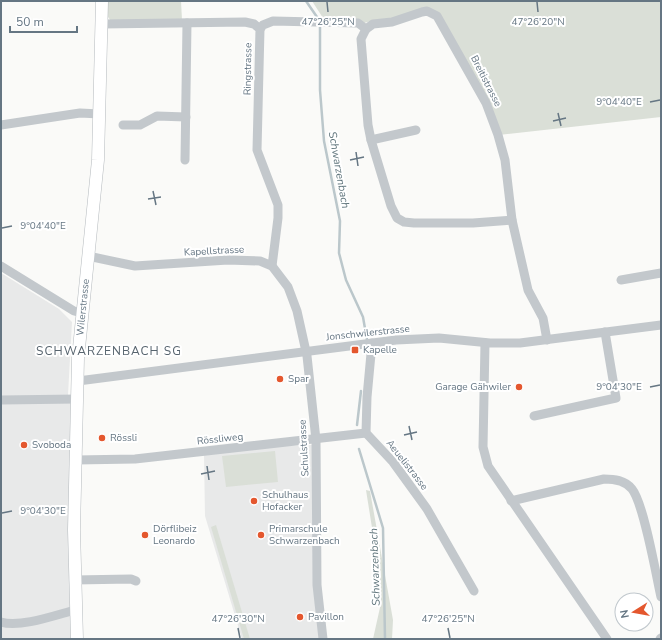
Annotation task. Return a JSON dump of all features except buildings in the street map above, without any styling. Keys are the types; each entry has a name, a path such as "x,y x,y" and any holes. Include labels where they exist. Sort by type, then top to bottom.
{"main road":[{"name":"Wilerstrasse","path":"77,639 74,580 77,399 82,313 98,160 102,1"}],"street":[{"name":"Breitistrasse","path":"366,29 374,24 392,22 422,12 433,14 441,20 486,103 498,135 505,160 512,220 528,290 543,318 547,340"},
{"path":"102,24 245,22 254,24 260,28 263,25 273,21 358,23 366,29 361,39 368,125 371,140 394,215 399,220 414,223 473,223 512,220"},
{"path":"185,160 187,23"},
{"name":"Ringstrasse","path":"260,28 257,150 278,205 278,218 272,266"},
{"path":"1,125 80,113 100,114"},
{"path":"123,125 140,125 157,116 186,117"},
{"path":"371,140 416,130"},
{"name":"Kapellstrasse","path":"88,256 135,266 228,260 260,262 272,266"},
{"path":"1,266 74,311 82,313"},
{"path":"272,266 283,280 292,296 306,351"},
{"path":"621,280 661,273"},
{"name":"Jonschwilerstrasse","path":"78,381 372,343 439,338 503,344 547,340 661,325"},
{"path":"534,416 616,398 606,332"},
{"path":"366,433 367,396 372,343"},
{"path":"486,343 483,447 488,466 607,639"},
{"name":"Schulstrasse","path":"306,351 316,440 317,585 323,639"},
{"path":"1,400 77,399"},
{"name":"Rössliweg","path":"76,460 134,459 316,440 366,433"},
{"name":"Aeuelistrasse","path":"366,433 393,462 427,509 474,591"},
{"path":"511,501 604,479 614,479 627,484 638,499 661,597"},
{"path":"74,580 131,579 136,581"},
{"path":"1,622 10,624 20,623 75,610"}],"shaded area":[{"path":"108,1 181,1 182,20 111,21 108,17"},
{"path":"312,1 661,1 661,117 498,135 486,103 433,13 392,22 371,21 364,23 323,18"},
{"path":"1,273 59,309 72,322 68,395 77,399 77,639 1,639"},
{"name":"Primarschule Schwarzenbach","path":"312,445 313,584 319,639 242,639 205,516 204,455 275,446"},
{"path":"275,451 278,482 226,487 222,456"},
{"path":"366,490 370,491 393,620 392,639 373,639 381,603 377,559"},
{"path":"216,525 250,639 244,639 211,527"}],"waterway":[{"name":"Schwarzenbach","path":"306,1 317,17 320,27 320,90 324,141 340,221 339,253 346,280 363,317 367,340"},
{"name":"Schwarzenbach","path":"357,425 361,391"},
{"name":"Schwarzenbach","path":"359,449 383,528 385,639"}],"place":[{"name":"Kapelle","path":"355,350"},
{"name":"Spar","path":"280,379"},
{"name":"Garage Gähwiler","path":"519,387"},
{"name":"Rössli","path":"102,438"},
{"name":"Svoboda","path":"24,445"},
{"name":"Schulhaus Hofacker","path":"254,501"},
{"name":"Dörflibeiz Leonardo","path":"145,535"},
{"name":"Primarschule Schwarzenbach","path":"261,535"},
{"name":"Pavillon","path":"300,617"}],"district":[{"name":"SCHWARZENBACH SG","path":"109,351"}]}
